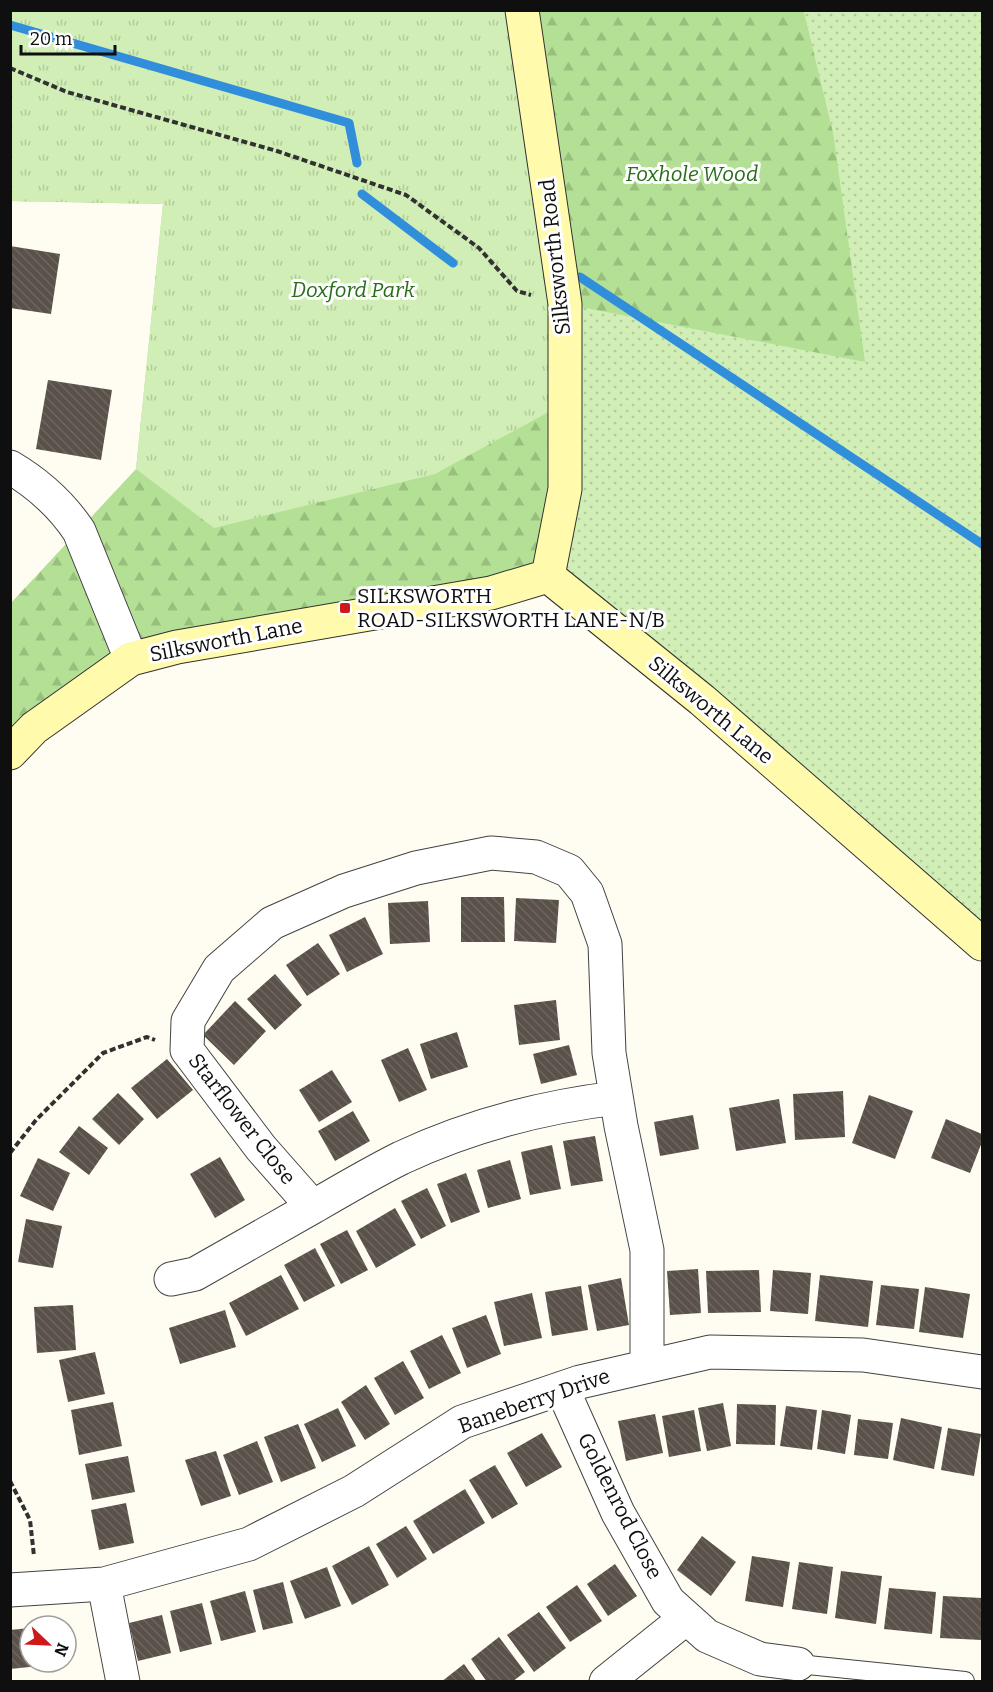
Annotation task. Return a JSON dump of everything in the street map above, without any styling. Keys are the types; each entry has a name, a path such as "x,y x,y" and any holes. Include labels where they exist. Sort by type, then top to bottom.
{"street":[{"name":"Silksworth Road","path":"522,10 565,304 564,489 548,576"},
{"path":"10,467 33,481 69,516 79,531 131,659"},
{"name":"Silksworth Lane","path":"10,753 34,728 131,659 177,648 491,594 548,576 702,700 982,944"},
{"name":"Starflower Close","path":"313,1207 261,1148 187,1050 188,1021 219,969 272,923 344,891 416,868 491,853 536,857 569,871 587,892 605,944 609,1053 647,1250 647,1366"},
{"name":"Starflower Close","path":"171,1279 195,1274 401,1158 447,1139 541,1110 616,1098"},
{"name":"Baneberry Drive","path":"23,1589 104,1584 249,1544 354,1491 462,1422 562,1388 647,1366 710,1352 722,1352 863,1355 982,1372"},
{"name":"Goldenrod Close","path":"562,1388 618,1513 668,1601 706,1636 760,1659 798,1664"},
{"path":"104,1584 123,1682"},
{"path":"606,1682 686,1618"}],"lane":[{"path":"798,1664 965,1681"}],"path":[{"path":"10,68 67,92 277,151 406,195 479,248 517,291 565,304"},
{"path":"10,1153 36,1120 103,1053 147,1037 187,1050"},
{"path":"10,1480 30,1520 23,1589"}],"green space":[{"name":"Foxhole Wood","path":"11,11 804,11 833,132 865,362 565,304 548,576 177,647 11,753 10,604 136,469 163,204 11,201"},
{"name":"Doxford Park","path":"11,11 522,11 565,403 435,474 214,528 136,469 163,204 11,201"},
{"path":"804,11 982,11 982,944 548,576 565,304 833,132"}],"building":[{"path":"10,246 60,254 51,314 10,308"},
{"path":"48,380 112,390 101,460 36,449"},
{"path":"461,897 504,897 505,942 461,942"},
{"path":"516,898 559,900 556,943 514,941"},
{"path":"428,901 430,942 390,944 388,903"},
{"path":"365,917 383,954 347,972 329,935"},
{"path":"318,943 340,974 307,996 286,965"},
{"path":"275,974 302,1005 275,1030 247,999"},
{"path":"556,1000 560,1040 519,1045 514,1005"},
{"path":"235,1001 266,1031 234,1065 203,1035"},
{"path":"457,1032 468,1067 431,1079 420,1044"},
{"path":"569,1045 577,1075 541,1084 533,1054"},
{"path":"408,1048 427,1090 399,1102 381,1060"},
{"path":"167,1059 193,1090 157,1119 131,1088"},
{"path":"332,1070 352,1102 319,1122 299,1090"},
{"path":"843,1091 845,1137 795,1140 793,1094"},
{"path":"118,1093 144,1119 119,1145 92,1119"},
{"path":"869,1095 913,1111 895,1159 852,1143"},
{"path":"779,1099 786,1143 736,1151 729,1108"},
{"path":"353,1111 370,1141 335,1161 318,1131"},
{"path":"693,1115 699,1149 660,1156 654,1122"},
{"path":"946,1119 982,1134 982,1142 970,1173 931,1158"},
{"path":"79,1126 108,1148 89,1175 59,1152"},
{"path":"595,1136 603,1181 571,1186 563,1141"},
{"path":"552,1145 561,1189 530,1195 521,1152"},
{"path":"220,1157 245,1200 215,1218 190,1174"},
{"path":"38,1158 70,1173 53,1211 20,1196"},
{"path":"510,1160 521,1199 488,1208 477,1170"},
{"path":"466,1173 480,1212 451,1223 437,1184"},
{"path":"427,1188 446,1226 421,1239 401,1201"},
{"path":"395,1208 416,1245 376,1268 356,1231"},
{"path":"26,1219 62,1226 53,1268 18,1262"},
{"path":"347,1230 368,1270 341,1284 320,1244"},
{"path":"315,1248 335,1286 304,1302 284,1265"},
{"path":"698,1269 701,1313 670,1315 667,1271"},
{"path":"759,1270 761,1312 708,1313 706,1271"},
{"path":"773,1270 811,1273 808,1314 770,1311"},
{"path":"281,1275 299,1309 246,1336 229,1303"},
{"path":"820,1275 873,1281 868,1327 815,1321"},
{"path":"621,1278 629,1325 597,1331 588,1285"},
{"path":"881,1285 919,1289 914,1329 876,1325"},
{"path":"581,1286 588,1330 552,1336 545,1292"},
{"path":"925,1287 970,1294 963,1338 919,1332"},
{"path":"532,1293 542,1338 504,1346 494,1302"},
{"path":"73,1305 76,1350 37,1353 34,1307"},
{"path":"225,1310 236,1347 180,1364 169,1328"},
{"path":"486,1315 501,1354 467,1368 452,1328"},
{"path":"442,1335 461,1373 429,1389 410,1351"},
{"path":"95,1352 105,1394 68,1402 59,1360"},
{"path":"403,1361 424,1398 395,1415 374,1378"},
{"path":"366,1385 390,1424 365,1440 341,1402"},
{"path":"113,1402 122,1446 79,1455 71,1410"},
{"path":"723,1403 731,1446 707,1451 698,1408"},
{"path":"737,1404 776,1405 775,1445 736,1444"},
{"path":"786,1406 817,1410 812,1450 780,1446"},
{"path":"338,1408 356,1446 322,1462 304,1424"},
{"path":"694,1410 701,1451 669,1457 662,1416"},
{"path":"822,1410 851,1415 845,1454 817,1449"},
{"path":"655,1414 663,1453 626,1461 618,1421"},
{"path":"901,1418 942,1427 934,1469 893,1460"},
{"path":"858,1419 893,1423 888,1459 854,1455"},
{"path":"298,1424 316,1468 281,1482 264,1437"},
{"path":"948,1428 981,1434 974,1476 941,1470"},
{"path":"542,1433 562,1467 526,1487 507,1453"},
{"path":"257,1441 273,1482 239,1495 223,1455"},
{"path":"216,1451 231,1496 201,1506 185,1460"},
{"path":"128,1456 135,1492 92,1500 85,1464"},
{"path":"495,1465 518,1504 492,1519 469,1480"},
{"path":"465,1489 485,1523 433,1554 413,1521"},
{"path":"126,1503 134,1543 99,1550 91,1510"},
{"path":"406,1526 427,1559 397,1578 376,1544"},
{"path":"702,1536 736,1562 711,1596 677,1570"},
{"path":"369,1546 389,1585 352,1605 332,1566"},
{"path":"752,1556 790,1562 783,1607 745,1601"},
{"path":"799,1562 833,1567 827,1614 792,1609"},
{"path":"615,1564 637,1596 608,1616 587,1584"},
{"path":"327,1567 341,1606 305,1619 290,1581"},
{"path":"841,1571 882,1576 876,1624 835,1618"},
{"path":"283,1582 293,1623 263,1630 253,1590"},
{"path":"577,1585 602,1621 570,1642 546,1607"},
{"path":"889,1588 936,1592 932,1634 884,1629"},
{"path":"245,1591 256,1632 221,1641 210,1601"},
{"path":"943,1596 982,1598 982,1640 940,1638"},
{"path":"202,1603 212,1644 180,1652 170,1611"},
{"path":"539,1612 566,1648 534,1672 507,1635"},
{"path":"162,1615 171,1653 138,1661 129,1623"},
{"path":"18,1629 18,1668 10,1669 10,1630"},
{"path":"499,1637 525,1672 512,1682 487,1682 471,1659"},
{"path":"464,1664 477,1682 441,1682"}],"waterway":[{"path":"10,25 349,123 357,163"},
{"path":"362,194 453,263"},
{"path":"580,277 982,544"}],"place":[{"name":"SILKSWORTH ROAD-SILKSWORTH LANE-N/B","path":"345,608"}]}
